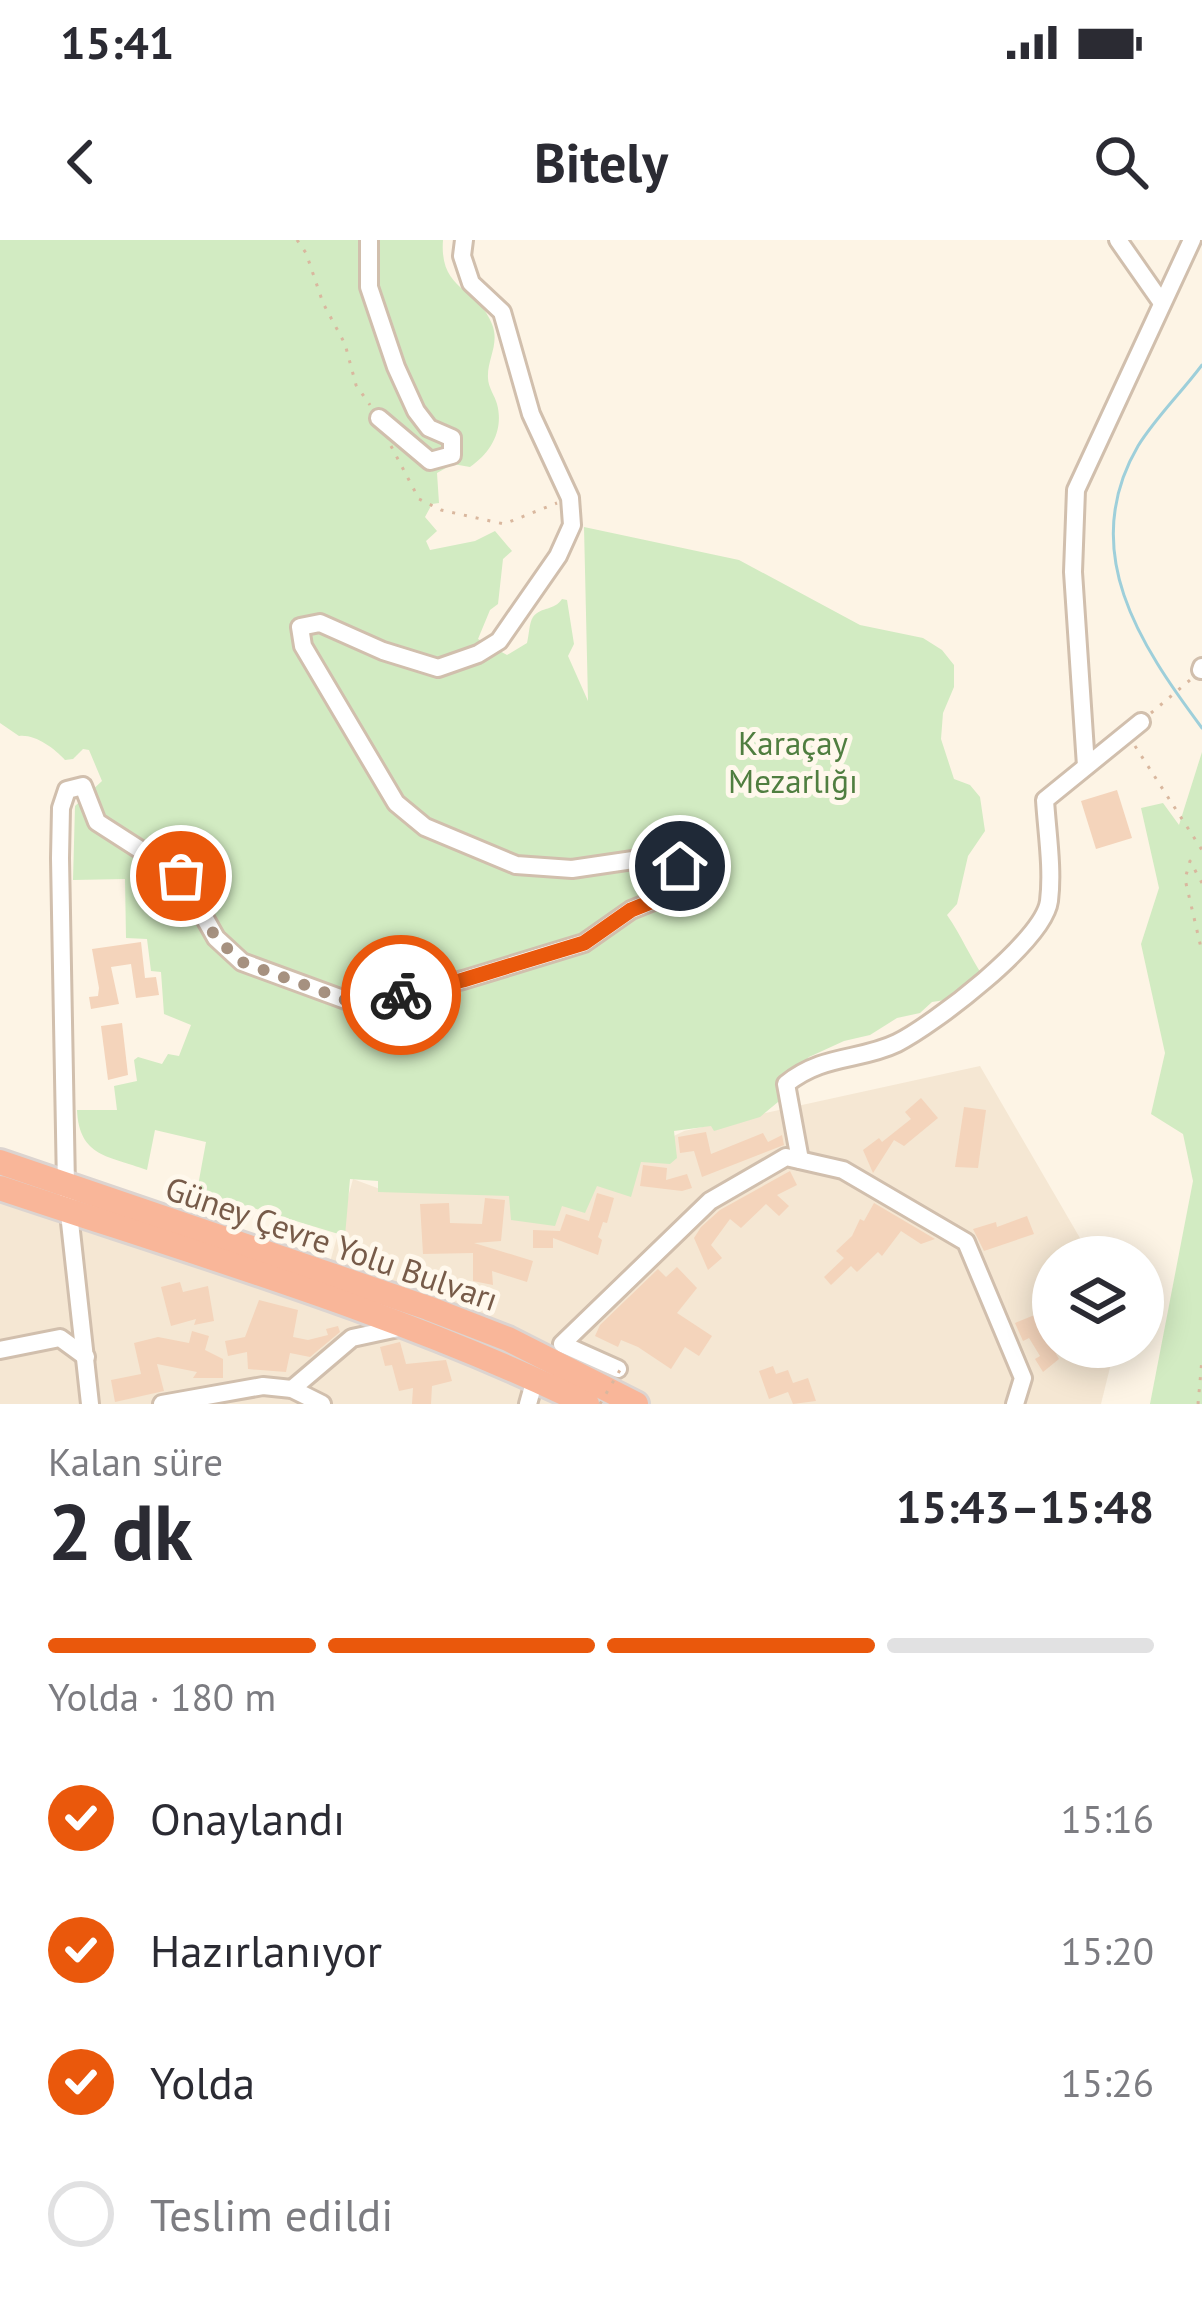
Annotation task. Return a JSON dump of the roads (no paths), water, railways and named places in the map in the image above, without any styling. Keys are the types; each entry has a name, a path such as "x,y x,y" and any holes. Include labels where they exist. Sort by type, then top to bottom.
{"highway":[{"name":"Güney Çevre Yolu Bulvarı","path":"0,1162 68,1198 405,1327 532,1391 587,1404"},
{"name":"Güney Çevre Yolu Bulvarı","path":"0,1188 68,1198 428,1308 508,1339 636,1404"}],"street":[{"path":"369,240 370,286 396,367 429,428 452,438 452,455 430,461 379,418"},
{"path":"91,1404 68,1198 60,858 61,808 67,790 83,787 97,822 181,876 216,938 242,962 351,1002 463,980 584,943 631,910 683,889 680,866 659,860 572,868 516,866 425,827 396,803 303,646 300,627 320,622 383,651 438,668 478,654 499,640 558,556 572,525 570,498 531,414 502,312 471,283 462,256 464,240"},
{"path":"1118,240 1162,303"},
{"path":"1086,766 1073,572 1076,490 1192,240"},
{"path":"800,1160 786,1084 837,1057 895,1044 968,997 1024,941 1049,906 1046,800 1134,728"},
{"path":"619,1370 562,1344 710,1201 785,1157 843,1170 966,1242 1023,1378 1015,1404"},
{"path":"292,1390 352,1338 405,1327"},
{"path":"0,1350 60,1338 86,1357"},
{"path":"162,1404 263,1386 292,1390 322,1404"},
{"path":"532,1391 563,1404"}],"waterway":[{"path":"1202,365 1138,446 1121,485 1114,522 1115,559 1138,630 1202,728"}],"park label":[{"name":"Karaçay Mezarlığı","path":"793,761"}]}
